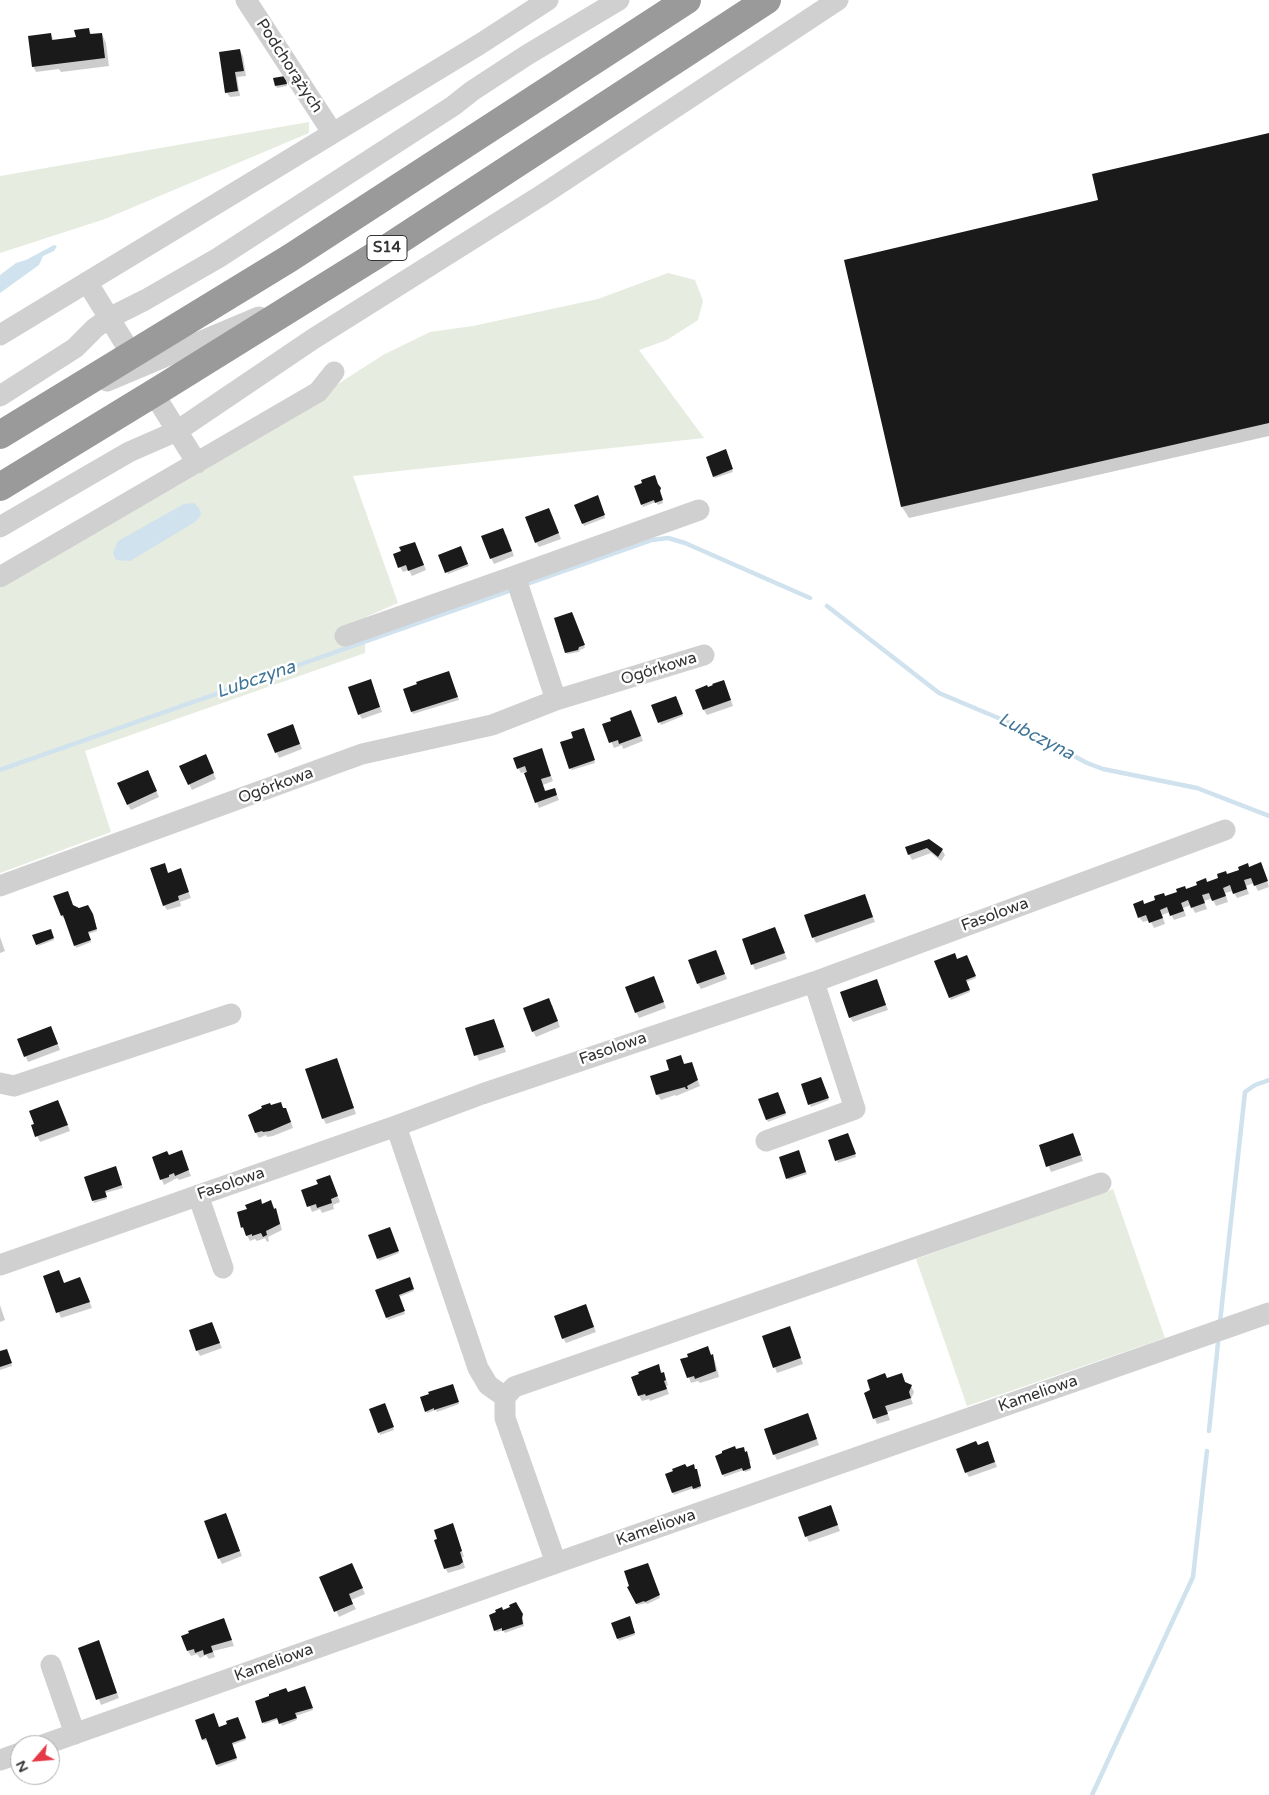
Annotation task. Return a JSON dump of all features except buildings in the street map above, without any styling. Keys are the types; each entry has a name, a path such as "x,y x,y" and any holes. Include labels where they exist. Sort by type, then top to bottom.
{"highway":[{"name":"S14","path":"0,435 290,258 687,0"},
{"name":"S14","path":"0,487 314,294 767,0"}],"street":[{"name":"Podchorążych","path":"246,0 332,132"},
{"path":"0,334 480,44 548,0"},
{"path":"0,396 75,348 95,328 109,318 145,300 218,258 453,106 519,60 619,0"},
{"path":"0,527 129,452 177,432 313,339 542,195 838,0"},
{"path":"78,440 290,258"},
{"path":"87,282 132,355"},
{"path":"55,402 314,294"},
{"path":"0,577 318,392 334,372"},
{"path":"154,394 197,463"},
{"path":"345,636 699,510"},
{"path":"516,576 556,700"},
{"name":"Ogórkowa","path":"0,886 362,754 492,725 556,700 704,655"},
{"name":"Fasolowa","path":"0,1265 482,1094 814,982 1225,830"},
{"path":"766,1141 855,1109 814,982"},
{"path":"0,1083 14,1086 231,1014"},
{"path":"396,1126 478,1368 488,1385 505,1397"},
{"path":"556,1563 505,1418 505,1397 514,1387 1101,1183"},
{"path":"198,1195 222,1268"},
{"name":"Kameliowa","path":"60,1739 1269,1313"},
{"path":"51,1665 75,1734"}],"shaded area":[{"path":"309,122 309,133 105,219 0,253 0,176"},
{"path":"668,273 695,280 703,301 698,320 667,340 639,350 704,438 353,476 398,603 366,617 365,653 85,751 111,832 0,873 0,588 200,473 383,355 430,332 473,326 598,299"},
{"path":"1113,1189 1165,1338 967,1406 916,1259"}],"water":[{"path":"54,245 57,246 54,251 43,256 39,265 0,293 0,275 16,263 26,260"},
{"path":"194,503 199,508 201,515 195,522 130,561 116,560 113,553 118,541 184,504"}],"waterway":[{"name":"Lubczyna","path":"527,584 652,540 668,538 685,543 810,598"},
{"name":"Lubczyna","path":"0,770 512,590"},
{"name":"Lubczyna","path":"827,606 939,693 1022,728 1087,763 1103,769 1197,788 1269,816"},
{"path":"1220,1322 1245,1092 1255,1085 1269,1080"},
{"path":"1209,1431 1218,1343"},
{"path":"1092,1795 1193,1577 1207,1451"}]}
